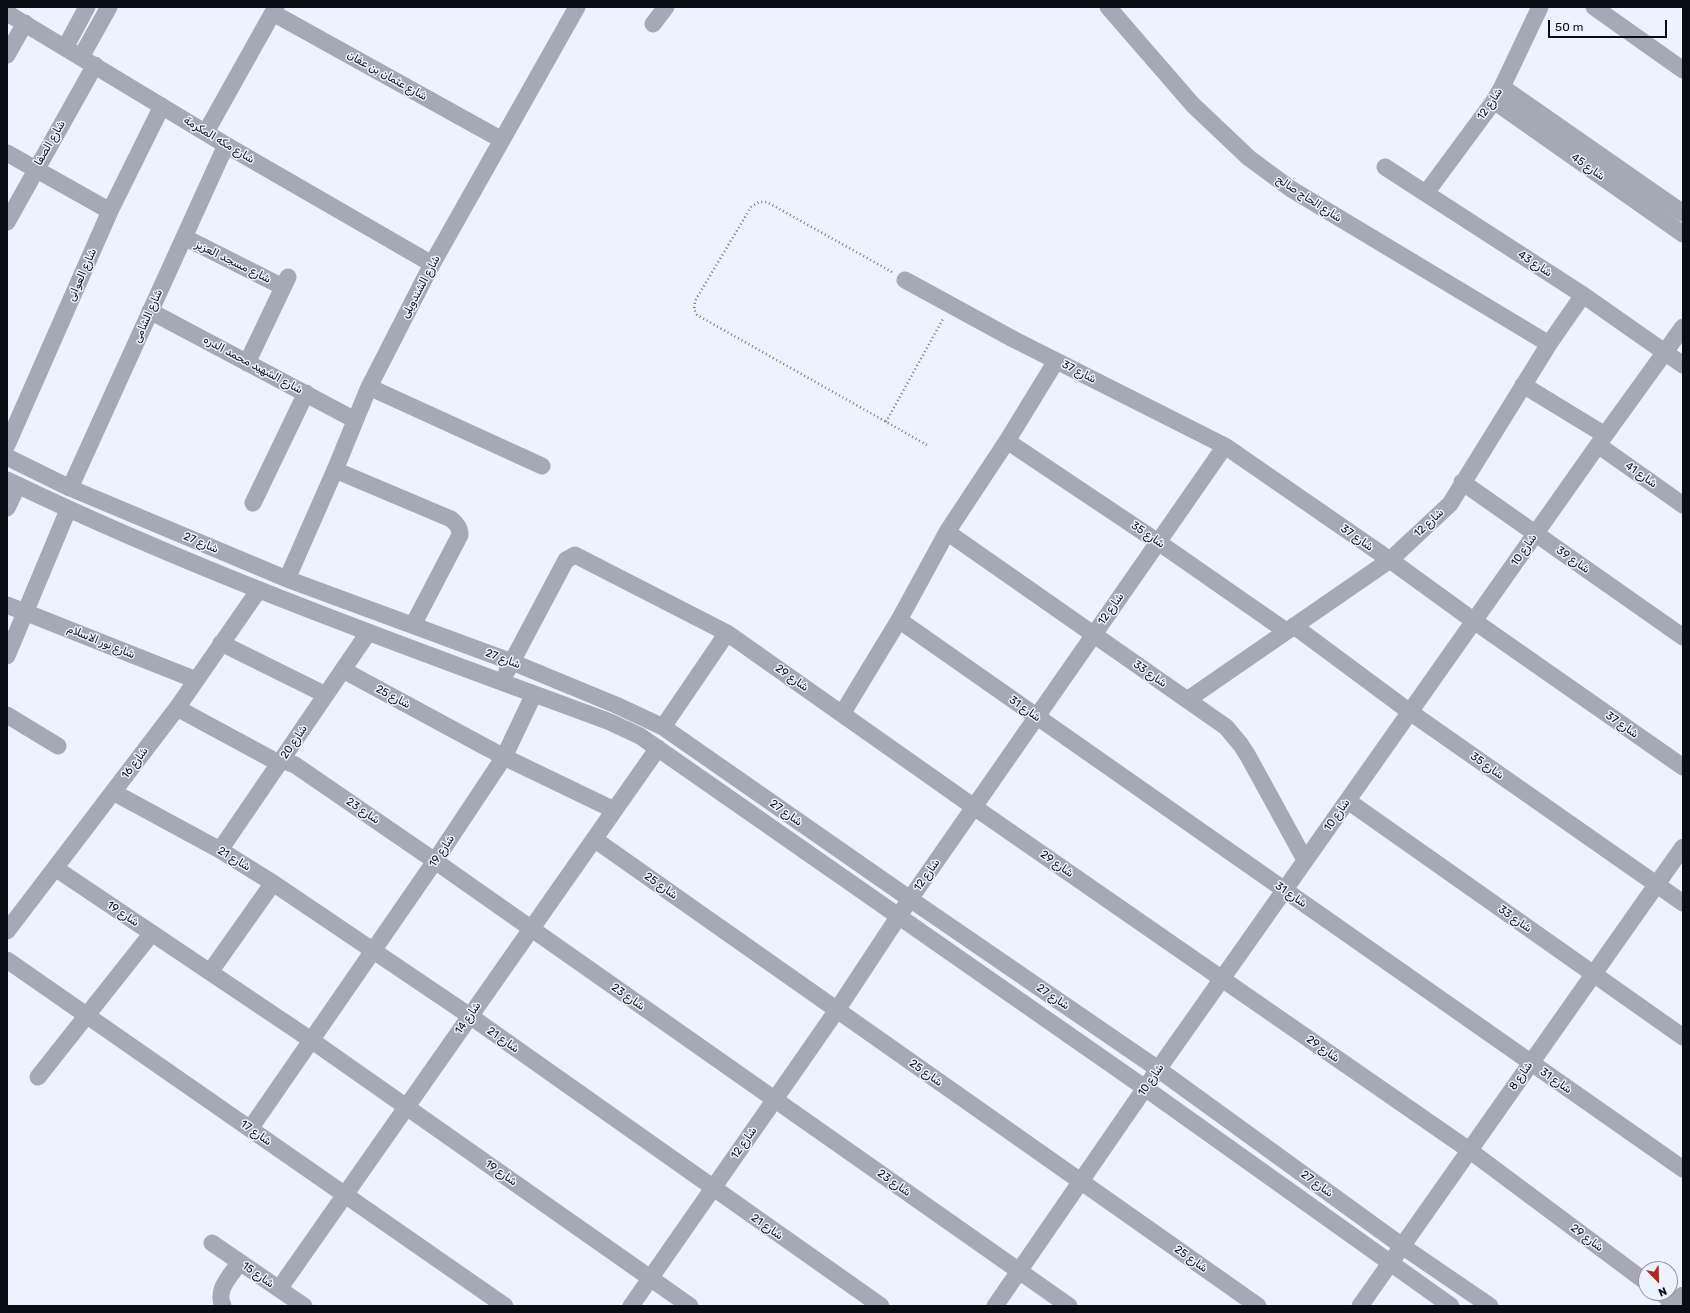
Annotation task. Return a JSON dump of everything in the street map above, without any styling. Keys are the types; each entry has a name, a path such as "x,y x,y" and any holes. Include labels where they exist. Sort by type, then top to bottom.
{"street":[{"path":"65,48 87,7"},
{"name":"شارع الصفا","path":"7,222 35,170 88,61 109,7"},
{"path":"653,24 666,7"},
{"name":"شارع الحاج صالح","path":"1108,7 1193,105 1249,158 1291,189 1549,344"},
{"name":"شارع 12","path":"1426,192 1498,94 1540,7"},
{"path":"1594,7 1683,70"},
{"name":"شارع الشندويلى","path":"288,578 335,470 369,386 432,264 502,140 571,9"},
{"path":"206,132 274,10"},
{"name":"شارع عثمان بن عفان","path":"274,10 502,140"},
{"name":"شارع مكه المكرمة","path":"7,13 226,145 432,264"},
{"path":"7,55 25,23"},
{"name":"شارع 45","path":"1498,94 1683,213"},
{"name":"شارع 45","path":"1498,94 1683,234"},
{"name":"شارع العوانى","path":"7,445 110,211 162,106"},
{"name":"شارع الشامى","path":"70,488 226,145"},
{"path":"7,153 110,211"},
{"name":"شارع 43","path":"1385,167 1426,192 1583,295 1683,365"},
{"name":"شارع مسجد العزيز","path":"184,237 286,282 247,362"},
{"name":"شارع 37","path":"906,280 1013,339 1224,446 1390,560 1683,768"},
{"name":"شارع 12","path":"1187,700 1390,560 1450,504 1462,482 1549,344 1583,295"},
{"name":"شارع الشهيد محمد الدره","path":"150,311 355,420"},
{"name":"شارع 10","path":"995,1306 1158,1069 1683,327"},
{"path":"842,714 899,620 947,532 1007,441 1056,361"},
{"name":"شارع 41","path":"1523,385 1602,440 1683,505"},
{"path":"369,386 542,466"},
{"path":"253,503 306,394"},
{"name":"شارع 35","path":"1007,441 1290,629 1683,903"},
{"name":"شارع 12","path":"631,1306 837,1010 910,899 1224,446"},
{"name":"شارع 27","path":"7,457 70,488 288,578 512,662 616,705 663,727 1158,1069 1402,1246 1490,1306"},
{"path":"335,470 451,519 456,523 460,530 460,535 412,625"},
{"name":"شارع 39","path":"1462,482 1683,637"},
{"path":"7,508 13,483"},
{"name":"شارع 27","path":"13,483 68,510 258,591 610,722 640,736 1145,1088 1451,1306"},
{"path":"7,656 68,510"},
{"name":"شارع 33","path":"947,532 1226,727 1241,745 1306,860"},
{"name":"شارع 29","path":"502,682 566,560 575,555 727,633 974,807 1469,1150 1638,1276"},
{"name":"شارع 16","path":"7,931 177,708 258,591"},
{"name":"شارع نور الاسلام","path":"7,605 196,680"},
{"name":"شارع 31","path":"899,620 1683,1169"},
{"name":"شارع 20","path":"220,850 368,632"},
{"path":"663,727 727,633"},
{"path":"221,643 326,695"},
{"name":"شارع 25","path":"343,670 504,757 614,810"},
{"name":"شارع 19","path":"250,1129 436,861 504,757 534,694"},
{"name":"شارع 23","path":"177,708 275,761 282,760 295,765 436,861 1069,1306"},
{"path":"7,715 58,746"},
{"name":"شارع 14","path":"279,1289 658,748"},
{"name":"شارع 21","path":"113,792 220,850 273,883 470,1016 881,1306"},
{"name":"شارع 33","path":"1348,801 1683,1037"},
{"name":"شارع 25","path":"594,839 1258,1306"},
{"name":"شارع 8","path":"1360,1306 1683,847"},
{"name":"شارع 19","path":"55,868 312,1040 690,1306"},
{"path":"210,972 273,883"},
{"path":"38,1077 152,933"},
{"name":"شارع 17","path":"7,960 505,1306"},
{"name":"شارع 15","path":"212,1243 304,1306"},
{"path":"223,1306 220,1299 222,1288 240,1262"}],"path":[{"path":"906,280 767,202 759,202 751,208 694,305 694,309 697,315 927,445"},
{"path":"886,422 951,304"}]}
